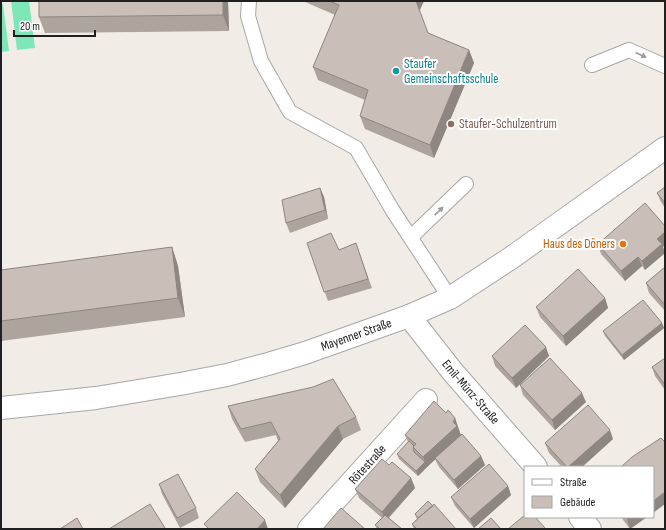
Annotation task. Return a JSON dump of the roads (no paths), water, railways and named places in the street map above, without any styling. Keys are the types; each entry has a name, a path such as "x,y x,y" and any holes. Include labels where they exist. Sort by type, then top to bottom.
{"street":[{"name":"Mayenner Straße","path":"1,408 96,398 227,375 297,355 409,316 450,298 512,258 665,148"},
{"name":"Emil-Münz-Straße","path":"409,316 452,372 535,466"},
{"name":"Rötestraße","path":"309,529 426,400"},
{"path":"581,518 590,529"}],"lane":[{"path":"249,1 248,16 261,61 290,112 356,148 393,211 450,298"},
{"path":"592,65 629,50 665,66"},
{"path":"411,237 466,184"}],"place":[{"name":"Staufer Gemeinschaftsschule","path":"396,71"},
{"name":"Staufer-Schulzentrum","path":"451,124"},
{"name":"Haus des Döners","path":"623,244"}]}
